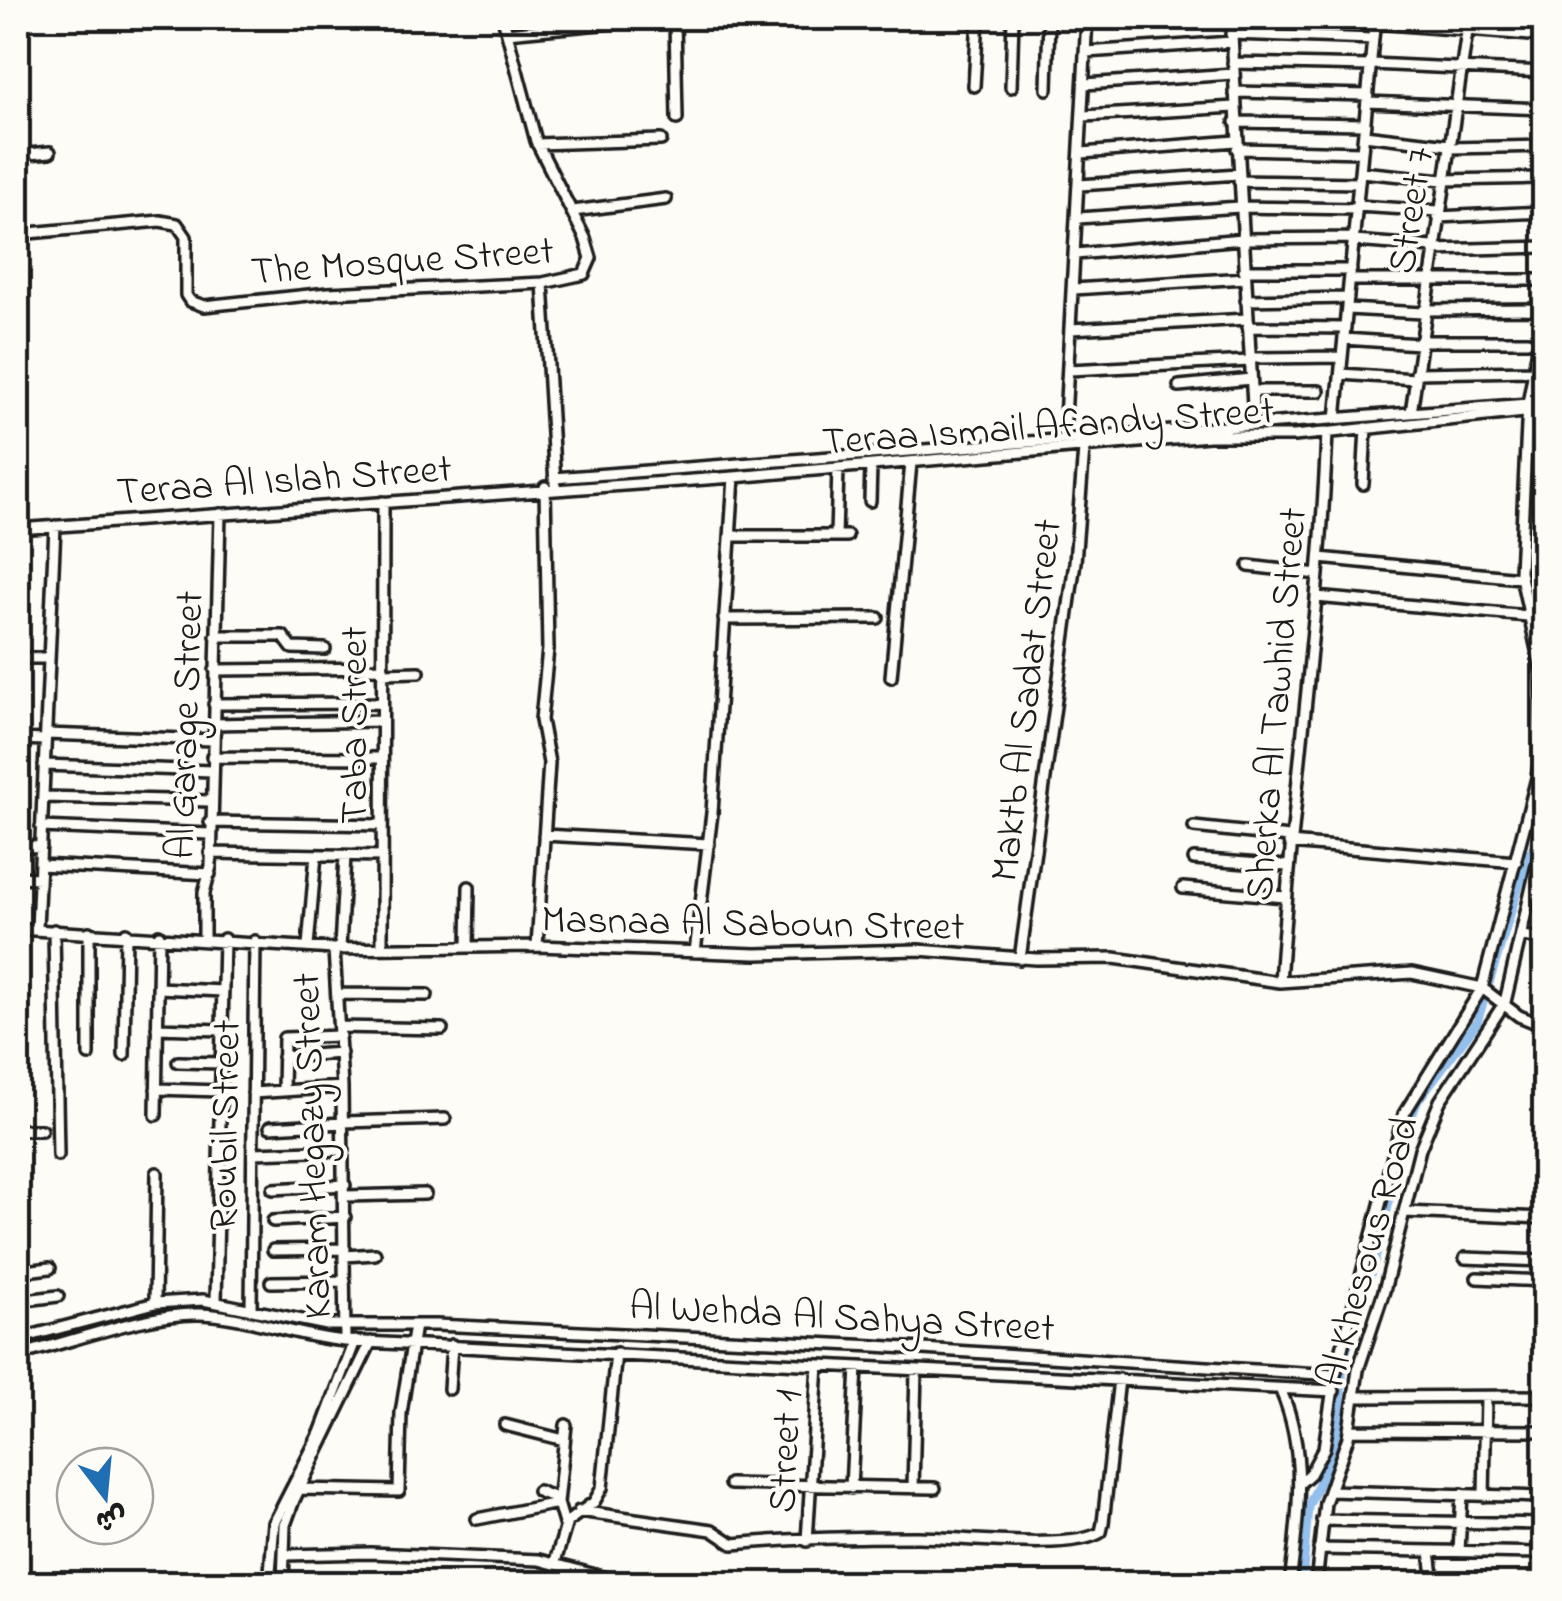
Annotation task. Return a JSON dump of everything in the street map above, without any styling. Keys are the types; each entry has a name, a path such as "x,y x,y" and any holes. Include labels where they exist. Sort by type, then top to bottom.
{"street":[{"name":"The Mosque Street","path":"18,234 160,221 177,224 186,237 186,295 190,301 204,306 328,293 544,283 574,278 589,269 591,258 573,211 536,144 503,18"},
{"path":"507,34 662,18"},
{"path":"674,18 676,119"},
{"path":"974,86 978,18"},
{"path":"1010,87 1012,18"},
{"path":"1047,89 1049,18"},
{"path":"1064,437 1087,18"},
{"path":"1230,18 1254,423"},
{"name":"Street 7","path":"1411,413 1469,18"},
{"path":"1336,419 1375,20 1544,36"},
{"path":"1086,52 1232,38 1374,39"},
{"path":"1085,84 1233,69 1371,65 1544,72"},
{"path":"1234,92 1368,99 1455,109 1544,109"},
{"path":"1084,116 1234,107"},
{"path":"1235,122 1365,129 1449,146 1544,146"},
{"path":"536,144 661,140"},
{"path":"1082,153 1236,145 1362,152"},
{"path":"18,155 50,152"},
{"path":"1080,185 1238,178 1544,178"},
{"path":"573,211 666,200"},
{"path":"1078,218 1240,207 1357,207 1438,214 1544,212"},
{"path":"1076,254 1242,239 1354,239 1433,248 1544,246"},
{"path":"1074,289 1244,274 1350,275 1428,282 1544,280"},
{"path":"537,946 549,763 541,720 548,649 552,484 544,283"},
{"path":"1246,300 1424,312 1544,312 1528,409 1520,578 1542,673 1543,738 1484,989 1404,1114 1336,1375 1324,1448 1310,1474 1299,1484"},
{"path":"1071,329 1248,323 1420,343 1527,341"},
{"path":"1069,370 1250,359 1342,358"},
{"path":"1341,374 1532,372"},
{"path":"1178,386 1251,379"},
{"path":"1252,391 1319,391"},
{"name":"Teraa Ismail Afandy Street","path":"552,484 1014,447 1084,448 1209,436 1327,432 1528,409"},
{"name":"Teraa Ismail Afandy Street","path":"552,484 734,477 871,466 1064,437 1411,413 1544,410"},
{"path":"1363,484 1366,428"},
{"name":"Sherka Al Tawhid Street","path":"1280,982 1289,840 1320,558 1327,432"},
{"name":"Maktb Al Sadat Street","path":"1020,959 1075,562 1084,448"},
{"path":"891,677 912,462"},
{"path":"870,501 871,466"},
{"path":"730,536 841,536 838,469"},
{"path":"695,952 709,844 734,477"},
{"name":"Teraa Al Islah Street","path":"18,529 383,502 552,484"},
{"name":"Taba Street","path":"382,948 383,502"},
{"name":"Al Garage Street","path":"204,938 204,894 210,874 220,514"},
{"path":"37,929 55,526"},
{"path":"1544,545 1544,600"},
{"path":"1320,558 1520,578"},
{"path":"1249,566 1318,574"},
{"path":"1316,597 1528,616"},
{"path":"724,620 878,618"},
{"path":"216,636 268,642 283,636 292,648 325,648"},
{"path":"18,658 49,658"},
{"path":"215,670 420,672"},
{"path":"214,704 382,703"},
{"path":"214,724 382,720"},
{"path":"18,739 213,740"},
{"path":"212,757 382,758"},
{"path":"44,765 212,771"},
{"path":"43,797 210,801"},
{"path":"210,822 382,825"},
{"path":"42,827 210,834"},
{"path":"1194,827 1516,862"},
{"path":"544,835 709,844"},
{"name":"Al Khesous Road","path":"1316,1584 1322,1520 1349,1430 1358,1370 1428,1124 1503,1000 1544,842"},
{"path":"18,846 40,848"},
{"path":"210,853 382,856"},
{"path":"308,946 316,855"},
{"name":"Karam Hegazy Street","path":"345,856 337,994 345,1191 345,1326 350,1341"},
{"path":"1194,859 1287,866"},
{"path":"40,865 210,874"},
{"path":"18,877 39,878"},
{"path":"468,888 468,946"},
{"path":"1182,888 1285,897"},
{"path":"1530,898 1544,900"},
{"name":"Masnaa Al Saboun Street","path":"18,929 224,938 337,948 918,950 1020,959 1114,958 1280,982 1412,973 1450,978 1484,989 1519,1016 1544,1022"},
{"path":"54,930 58,1155"},
{"path":"89,932 89,1055"},
{"path":"124,1055 126,934"},
{"path":"156,1114 159,935"},
{"path":"1522,936 1544,939"},
{"path":"216,1301 224,938"},
{"name":"Roubil Street","path":"251,1308 255,942"},
{"path":"158,988 223,991"},
{"path":"337,994 426,995"},
{"path":"157,1028 222,1030"},
{"path":"283,1092 284,1038 442,1029"},
{"path":"284,1056 340,1053"},
{"path":"178,1062 222,1063"},
{"path":"254,1094 342,1088"},
{"path":"156,1089 221,1091"},
{"path":"270,1127 445,1119"},
{"path":"18,1130 41,1130"},
{"path":"253,1153 344,1150"},
{"path":"155,1303 157,1173"},
{"path":"273,1189 425,1194"},
{"path":"1405,1212 1544,1218"},
{"path":"273,1220 345,1216"},
{"path":"273,1250 374,1254"},
{"path":"1465,1258 1544,1261"},
{"path":"18,1272 50,1268"},
{"path":"1477,1278 1544,1281"},
{"path":"271,1282 346,1281"},
{"path":"18,1301 58,1296"},
{"name":"Al Wehda Al Sahya Street","path":"18,1339 155,1303 216,1301 307,1323 345,1326 415,1325 983,1351 1336,1375"},
{"name":"Al Wehda Al Sahya Street","path":"18,1355 190,1314 350,1341 1334,1391"},
{"path":"300,1489 392,1494 399,1491 401,1412 415,1325"},
{"path":"350,1341 320,1433 274,1522 269,1580 283,1580 286,1525 371,1342"},
{"path":"780,1344 780,1363"},
{"path":"449,1389 452,1345"},
{"path":"982,1375 983,1351"},
{"path":"554,1562 565,1527 594,1502 602,1488 616,1353"},
{"name":"Street 1","path":"808,1541 818,1365"},
{"path":"851,1488 857,1367"},
{"path":"913,1488 916,1371"},
{"path":"579,1511 712,1530 727,1543 924,1537 1014,1541 1096,1536 1103,1523 1119,1379"},
{"path":"1281,1391 1294,1430 1299,1484 1290,1584"},
{"path":"1484,1496 1486,1396"},
{"path":"1354,1397 1544,1396"},
{"path":"505,1425 564,1440"},
{"path":"565,1527 558,1501 566,1425"},
{"path":"1349,1430 1544,1431"},
{"path":"730,1484 935,1488"},
{"path":"1329,1490 1544,1498"},
{"path":"538,1491 558,1501"},
{"path":"1459,1552 1462,1494"},
{"path":"477,1519 558,1501"},
{"path":"1322,1520 1544,1524"},
{"path":"1319,1549 1544,1552"},
{"path":"1430,1551 1434,1584"},
{"path":"284,1555 370,1553 554,1562 629,1584"}],"waterway":[{"path":"1540,407 1544,359"},
{"path":"1532,606 1540,415"},
{"path":"1534,614 1544,647"},
{"path":"1529,853 1544,789"},
{"path":"1302,1584 1308,1507 1339,1423 1343,1361 1380,1243 1401,1144 1418,1100 1477,1022 1529,853"}]}
